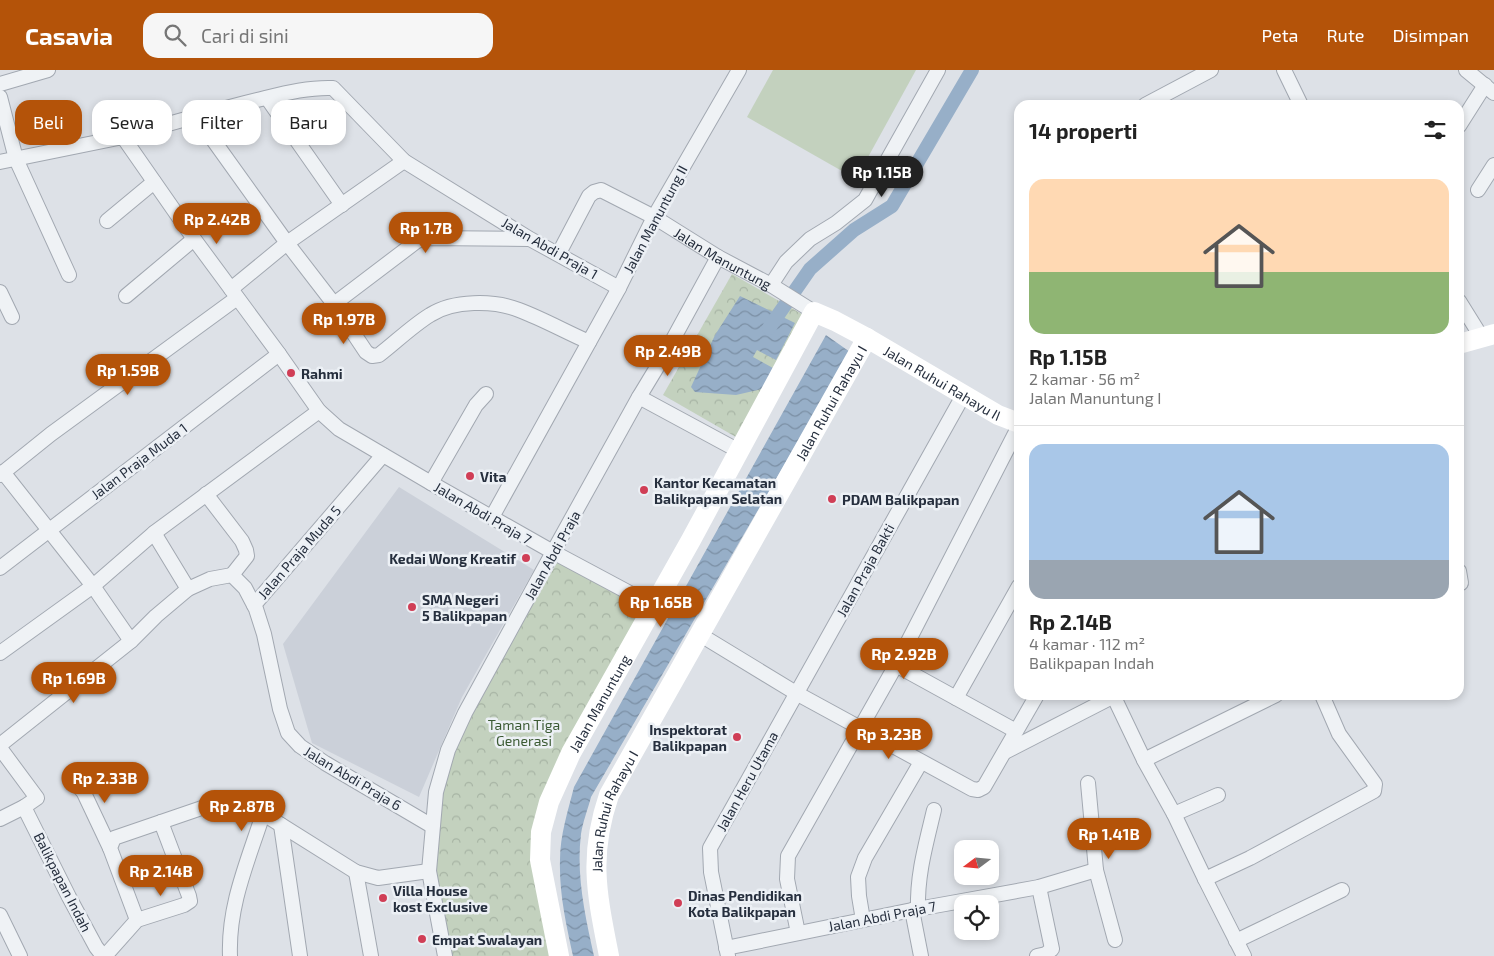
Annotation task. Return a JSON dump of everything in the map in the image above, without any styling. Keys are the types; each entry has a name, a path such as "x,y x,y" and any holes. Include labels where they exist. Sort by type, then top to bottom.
{"street":[{"path":"0,84 48,70"},
{"name":"Jalan Manuntung II","path":"492,517 619,288 654,217 739,70"},
{"path":"771,285 786,262 810,239 836,223 865,200 938,70"},
{"path":"1154,100 1211,70"},
{"path":"1284,70 1299,100"},
{"path":"1464,120 1489,89 1466,70"},
{"name":"Jalan Abdi Praja 1","path":"259,100 314,87 333,88 404,161 530,238 619,288"},
{"path":"0,97 16,159 69,275"},
{"path":"267,98 342,205"},
{"path":"0,162 92,144"},
{"name":"Jalan Abdi Praja 7","path":"128,145 318,411 339,429 431,483 654,606"},
{"path":"217,145 287,243 334,304 366,352 372,356 379,355 431,314 450,306 467,304 490,304 518,309 589,342"},
{"path":"131,641 93,586 2,474 50,434 234,294 287,243 404,161"},
{"path":"1478,190 1494,165"},
{"path":"107,221 154,182"},
{"name":"Jalan Manuntung","path":"559,253 588,196 600,190 654,217 718,257 771,285 811,310 739,451 571,753 549,802 542,832 540,860 542,880 559,956"},
{"path":"334,304 417,242 427,238 530,238"},
{"path":"126,296 194,239"},
{"name":"Jalan Abdi Praja","path":"445,956 428,871 436,792 448,750 465,713 553,552 666,354 718,257"},
{"path":"0,292 12,317"},
{"path":"1464,307 1488,336 1464,343"},
{"name":"Jalan Ruhui Rahayu II","path":"811,310 863,336 964,394 998,416 1014,423"},
{"name":"Jalan Ruhui Rahayu I","path":"609,956 596,881 595,859 601,819 609,795 863,336"},
{"name":"Jalan Praja Muda 1","path":"0,568 279,354"},
{"path":"643,392 739,451"},
{"path":"431,483 476,405 486,394"},
{"name":"Jalan Praja Bakti","path":"796,693 964,394"},
{"path":"0,653 93,586 154,533 318,411"},
{"path":"798,933 788,879 788,856 896,665 1014,435"},
{"name":"Jalan Praja Muda 5","path":"232,575 246,588 255,607 388,457"},
{"path":"0,820 37,798 0,746 131,641 156,616 188,589 210,579 232,575 247,556 242,541 206,494"},
{"path":"154,533 188,589"},
{"path":"956,698 1014,595"},
{"name":"Jalan Abdi Praja 6","path":"255,607 263,631 280,710 288,733 300,746 325,763 432,826"},
{"path":"699,634 796,693 972,789 978,790 984,787 1034,700"},
{"path":"896,665 1016,731"},
{"name":"Jalan Heru Utama","path":"727,952 711,872 710,848 796,693"},
{"path":"1005,752 1106,700"},
{"path":"1116,700 1144,760 1174,814 1244,956"},
{"path":"1144,760 1266,700"},
{"path":"1205,880 1250,858 1374,791 1375,784 1339,734 1324,700"},
{"path":"863,920 858,877 865,858 921,762"},
{"path":"71,776 84,793 110,848 137,920 184,905 190,901 161,822"},
{"path":"1088,783 1096,870 1115,940"},
{"path":"1174,814 1218,795"},
{"path":"110,848 111,843 117,837 228,799 246,802 356,872 378,878 428,871"},
{"name":"Balikpapan Indah","path":"24,807 96,948 104,956 137,920"},
{"path":"921,956 915,909 917,886 934,810"},
{"path":"230,956 229,934 232,912 263,814"},
{"path":"281,825 300,956"},
{"name":"Jalan Abdi Praja 7","path":"727,952 798,933 915,909 1039,887 1096,870"},
{"path":"356,872 371,956"},
{"path":"1037,956 1046,954 1052,949 1039,887"},
{"path":"1236,941 1342,890"},
{"path":"0,915 20,956"}],"shaded area":[{"name":"SMA Negeri 5 Balikpapan","path":"399,487 534,570 462,697 419,797 312,743 283,644"}],"green space":[{"path":"773,70 916,70 856,179 747,117"},
{"path":"732,274 816,322 748,444 663,395"},
{"name":"Taman Tiga Generasi","path":"558,561 654,614 552,797 541,838 555,956 450,956 432,866 440,787 471,710"}],"water":[{"path":"740,296 795,323 776,360 757,350 753,357 773,368 762,389 736,395 695,392 691,387 715,335"},
{"path":"826,335 850,352 591,797 581,834 580,865 585,911 594,956 573,956 562,896 560,851 574,787"}],"waterway":[{"path":"769,328 810,269 854,230 892,206 972,70"}],"place":[{"name":"Rahmi","path":"291,373"},
{"name":"Vita","path":"470,476"},
{"name":"Kantor Kecamatan Balikpapan Selatan","path":"644,490"},
{"name":"PDAM Balikpapan","path":"832,499"},
{"name":"Kedai Wong Kreatif","path":"526,558"},
{"name":"SMA Negeri 5 Balikpapan","path":"412,607"},
{"name":"Inspektorat Balikpapan","path":"737,737"},
{"name":"Villa House kost Exclusive","path":"383,898"},
{"name":"Dinas Pendidikan Kota Balikpapan","path":"678,903"},
{"name":"Empat Swalayan","path":"422,939"}]}
